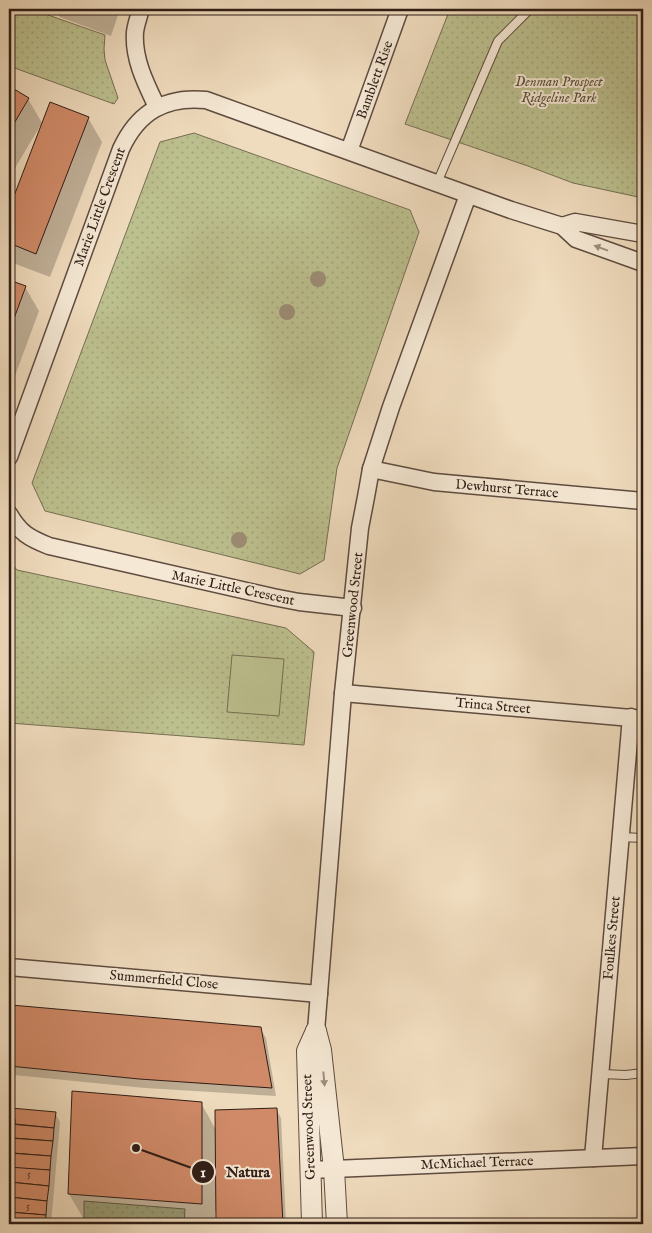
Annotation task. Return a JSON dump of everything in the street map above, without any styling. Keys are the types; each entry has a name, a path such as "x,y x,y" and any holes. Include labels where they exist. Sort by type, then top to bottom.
{"street":[{"path":"141,9 135,32 136,56 157,107"},
{"name":"Bamblett Rise","path":"349,151 400,9"},
{"name":"Marie Little Crescent","path":"9,457 121,149 126,138 140,120 157,107 169,102 193,99 206,100 468,195 562,226"},
{"name":"Greenwood Street","path":"337,1224 334,1169 321,1050 316,1031 343,693 360,528 371,469 391,407 468,195"},
{"path":"562,226 575,222 643,234"},
{"path":"562,226 576,238 643,263"},
{"name":"Dewhurst Terrace","path":"371,469 434,482 643,501"},
{"name":"Marie Little Crescent","path":"9,514 14,523 30,538 49,546 274,598 353,608"},
{"name":"Trinca Street","path":"343,693 637,718"},
{"name":"Foulkes Street","path":"593,1158 621,837 637,718"},
{"name":"Summerfield Close","path":"9,967 319,994"},
{"name":"Greenwood Street","path":"312,1224 307,1051 316,1031"},
{"name":"McMichael Terrace","path":"310,1170 643,1156"}],"lane":[{"path":"437,183 498,41 530,9"},
{"path":"621,837 643,838"},
{"path":"601,1074 626,1075 643,1073"}],"green space":[{"path":"9,9 31,9 105,35 105,60 118,98 114,104 9,66"},
{"name":"Denman Prospect Ridgeline Park","path":"450,9 643,9 643,198 573,183 405,124"},
{"path":"194,133 410,210 419,232 337,468 324,560 300,574 45,511 32,483 160,142"},
{"path":"9,560 17,570 286,628 314,652 304,745 9,723"},
{"path":"232,655 284,659 279,716 227,712"},
{"path":"84,1201 185,1209 184,1224 84,1224"}],"building":[{"path":"9,86 29,98 9,132"},
{"path":"50,102 89,117 36,254 9,243 9,209"},
{"path":"9,280 26,286 9,332"},
{"path":"11,1005 261,1027 272,1088 139,1079 9,1066"},
{"path":"72,1091 202,1102 202,1204 68,1194"},
{"path":"11,1108 56,1112 54,1128 15,1124 15,1119 10,1119"},
{"path":"277,1108 283,1224 216,1224 215,1110"},
{"path":"10,1124 54,1128 53,1141 13,1138 13,1134 9,1133"},
{"path":"9,1138 53,1141 51,1156 13,1153 13,1149 9,1149"},
{"path":"9,1153 51,1156 50,1170 11,1168"},
{"path":"9,1167 50,1170 49,1186 10,1182"},
{"path":"9,1182 49,1186 47,1201 9,1197"},
{"path":"9,1197 47,1201 46,1215 9,1212"},
{"path":"9,1212 46,1215 45,1224 9,1224"}],"place":[{"name":"Natura","path":"136,1148"}]}
